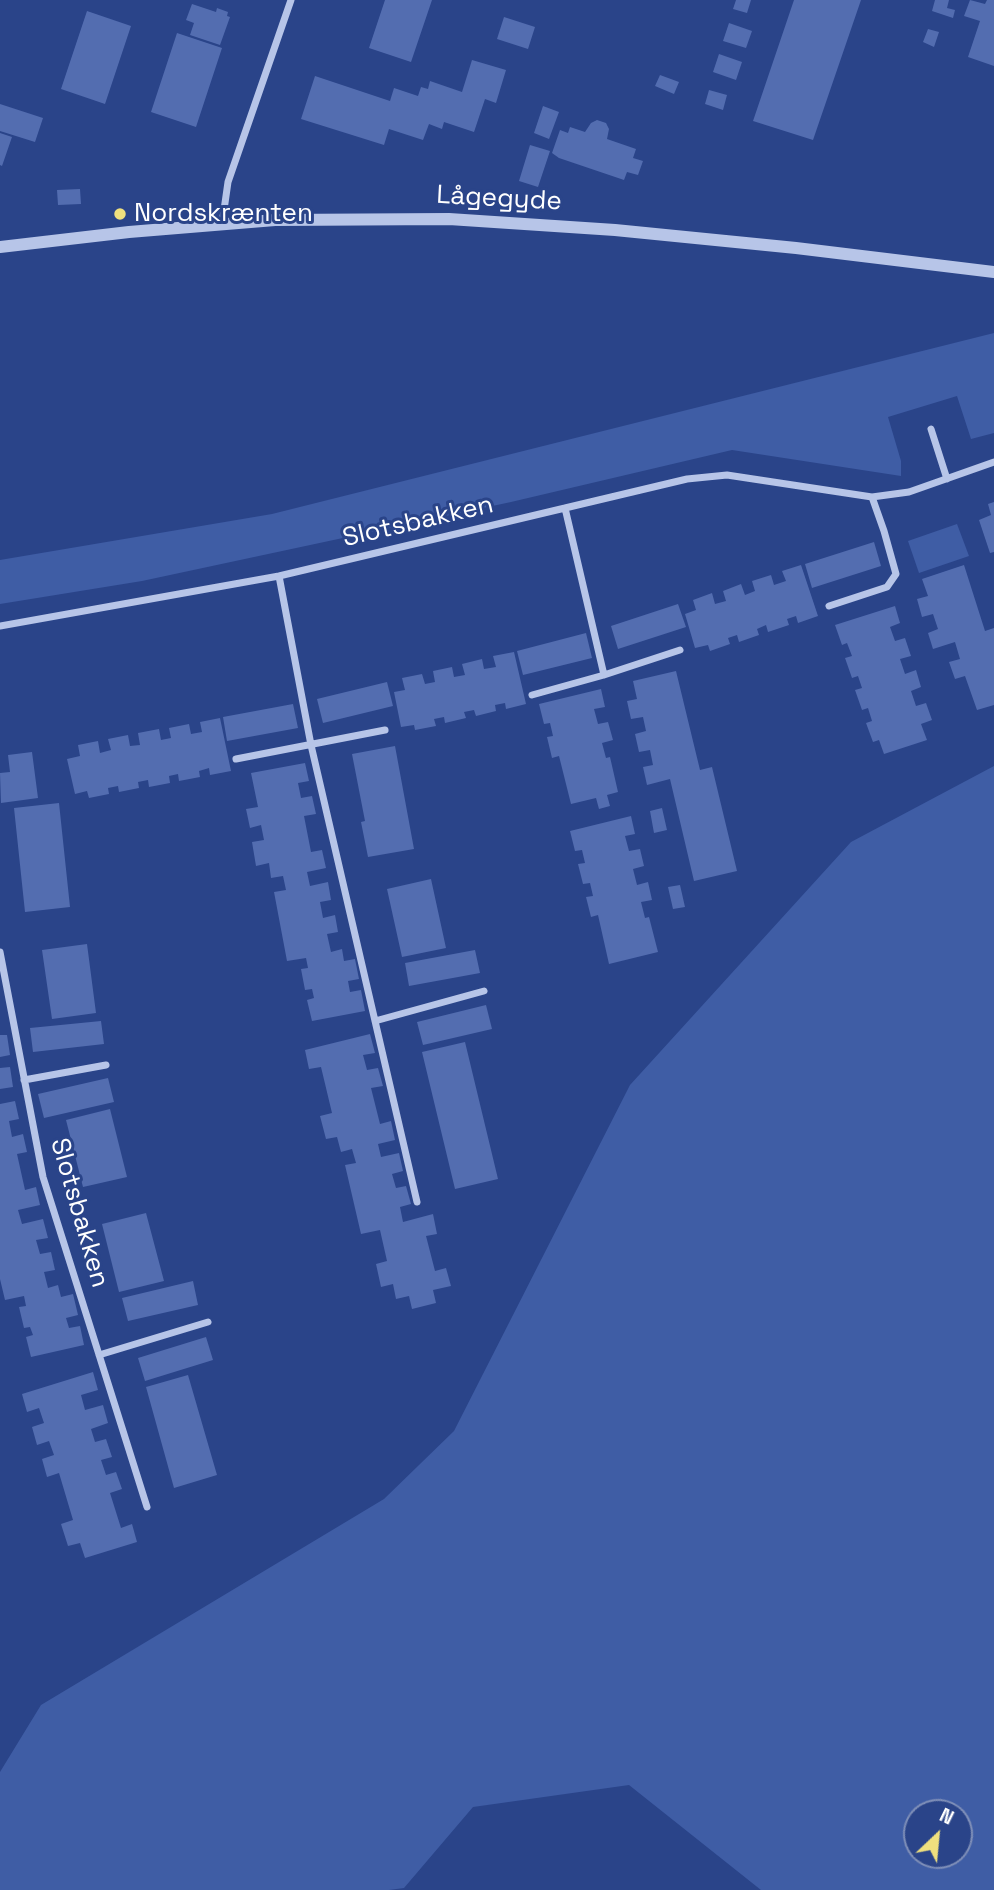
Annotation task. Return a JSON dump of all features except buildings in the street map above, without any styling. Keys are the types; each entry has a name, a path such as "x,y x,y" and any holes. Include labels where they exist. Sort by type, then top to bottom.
{"street":[{"path":"222,224 228,182 291,0"},
{"name":"Lågegyde","path":"0,247 129,232 320,218 498,220 796,248 994,272"},
{"path":"931,429 947,479"},
{"name":"Slotsbakken","path":"0,626 279,576 687,479 727,475 872,496 909,492 994,463"},
{"path":"829,606 887,587 895,575 872,496"},
{"path":"565,508 604,675"},
{"path":"279,576 311,746 417,1202"},
{"path":"532,695 680,650"},
{"path":"236,759 385,730"},
{"name":"Slotsbakken","path":"0,952 43,1177 147,1507"},
{"path":"375,1021 484,991"},
{"path":"24,1080 106,1065"},
{"path":"99,1355 208,1322"}],"shaded area":[{"path":"994,333 994,433 971,439 957,396 888,417 901,461 901,476 732,450 511,502 142,581 0,604 0,560 272,514"},
{"path":"957,524 969,556 919,573 908,541"},
{"path":"994,766 994,1890 761,1890 629,1785 473,1807 404,1888 0,1890 0,1772 41,1705 384,1499 454,1431 630,1085 851,842"}],"place":[{"name":"Nordskrænten","path":"120,214"}]}
